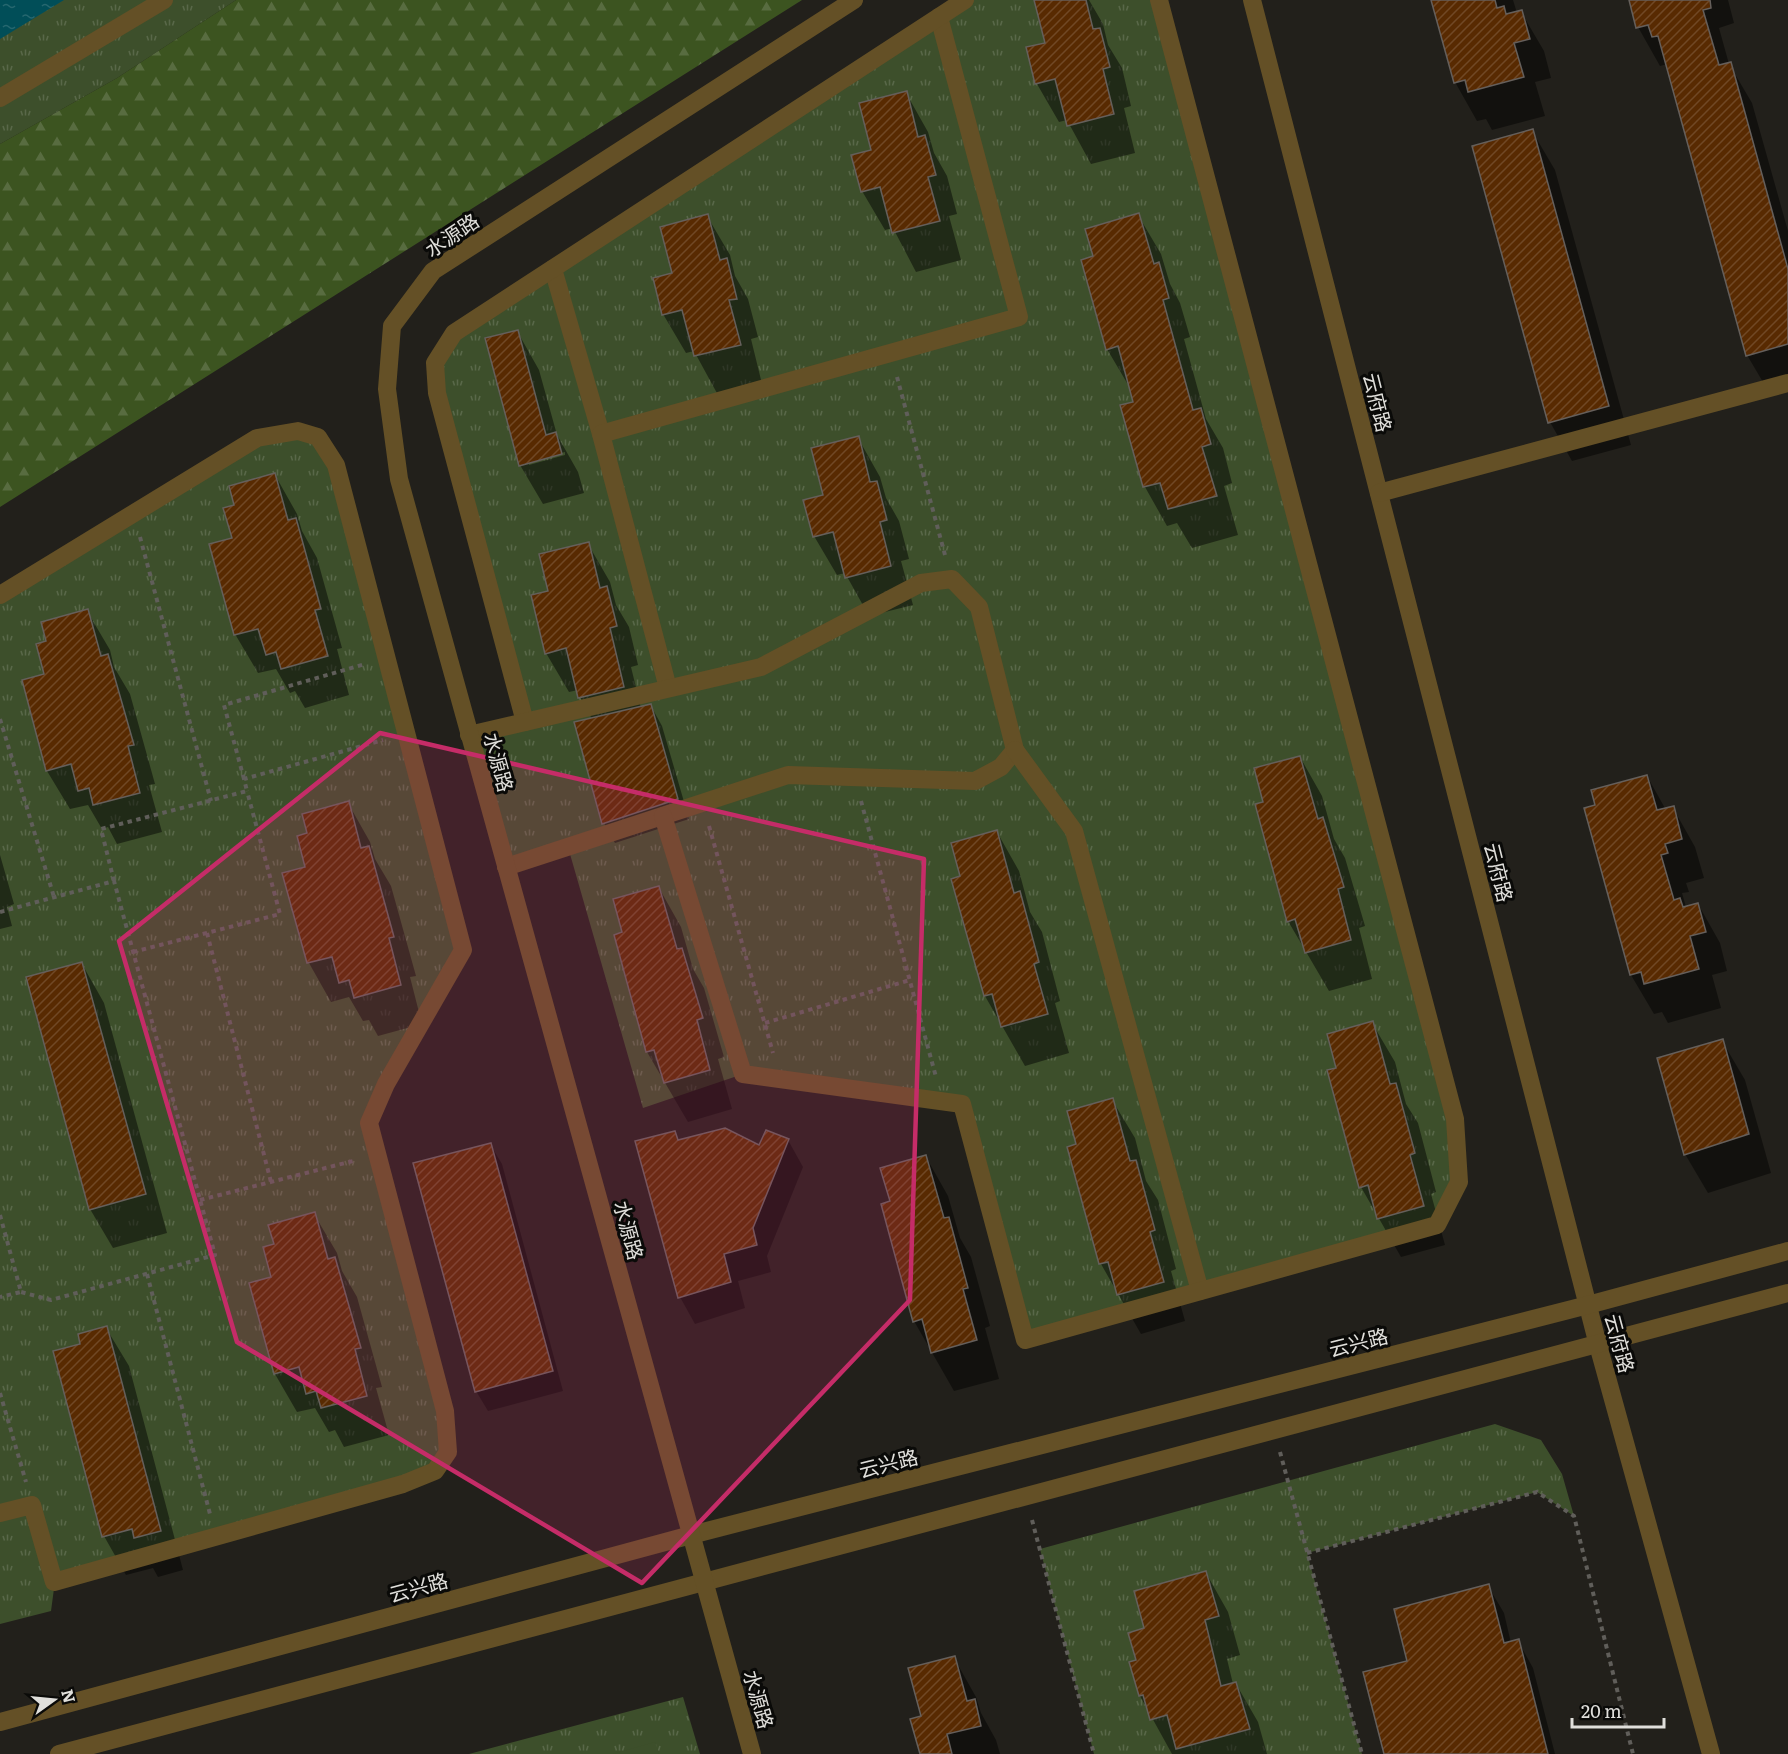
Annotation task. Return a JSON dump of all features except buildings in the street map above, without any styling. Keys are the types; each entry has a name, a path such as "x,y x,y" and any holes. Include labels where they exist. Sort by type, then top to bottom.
{"street":[{"path":"0,98 164,0"},
{"name":"水源路","path":"752,1754 399,479 387,389 392,326 433,271 854,0"},
{"path":"525,722 437,393 435,363 454,333 965,0"},
{"path":"663,816 743,1074 962,1104 1025,1340 1437,1225 1459,1182 1455,1119 1160,0"},
{"name":"云府路","path":"1252,0 1598,1345 1711,1754"},
{"path":"601,434 1019,318 939,17"},
{"path":"553,269 601,434 668,688"},
{"path":"1379,493 1788,383"},
{"path":"0,595 257,438 298,431 318,437 336,465 463,950 386,1084 369,1123 444,1411 448,1452 435,1472 403,1484 54,1581 32,1505 0,1514"},
{"path":"469,735 761,667 921,583 952,579 979,607 1015,750 1074,831 1200,1291"},
{"path":"506,867 788,774 975,781 1001,767 1015,750"},
{"name":"云兴路","path":"0,1722 691,1535 1588,1305 1788,1251"},
{"path":"59,1754 1788,1293"}],"path":[{"path":"890,353 952,579"},
{"path":"133,513 211,801"},
{"path":"133,952 280,914 224,705 386,658"},
{"path":"0,719 54,897"},
{"path":"244,779 406,734"},
{"path":"855,777 942,1102"},
{"path":"0,1297 21,1292 51,1300 215,1255 101,829 248,791"},
{"path":"702,802 781,1079"},
{"path":"0,912 114,881"},
{"path":"207,933 271,1182"},
{"path":"765,1023 910,980"},
{"path":"200,1200 376,1155"},
{"path":"0,1215 21,1292"},
{"path":"147,1274 216,1537"},
{"path":"0,1393 32,1505"},
{"path":"1274,1431 1362,1754"},
{"path":"1307,1552 1537,1492 1574,1516 1633,1754"},
{"path":"1026,1496 1094,1754"}],"highlighted area":[{"path":"380,733 924,859 910,1300 642,1583 237,1342 119,941"}],"green space":[{"path":"0,0 236,0 117,78 0,144"},
{"path":"236,0 802,0 0,507 0,144 117,78"},
{"path":"965,0 1156,0 1455,1119 1459,1182 1437,1225 1025,1340 962,1104 743,1074 643,1108 568,847 506,867 469,735 525,722 435,363 455,333"},
{"path":"298,431 336,465 463,950 369,1123 448,1452 435,1471 55,1581 51,1611 0,1624 0,595 257,438"},
{"path":"1495,1424 1541,1440 1562,1474 1574,1516 1537,1492 1307,1553 1362,1754 1094,1754 1040,1549"},
{"path":"683,1697 700,1754 469,1754"},
{"path":"655,1742 659,1754 613,1754"}],"water":[{"path":"0,0 64,0 0,39"}]}
